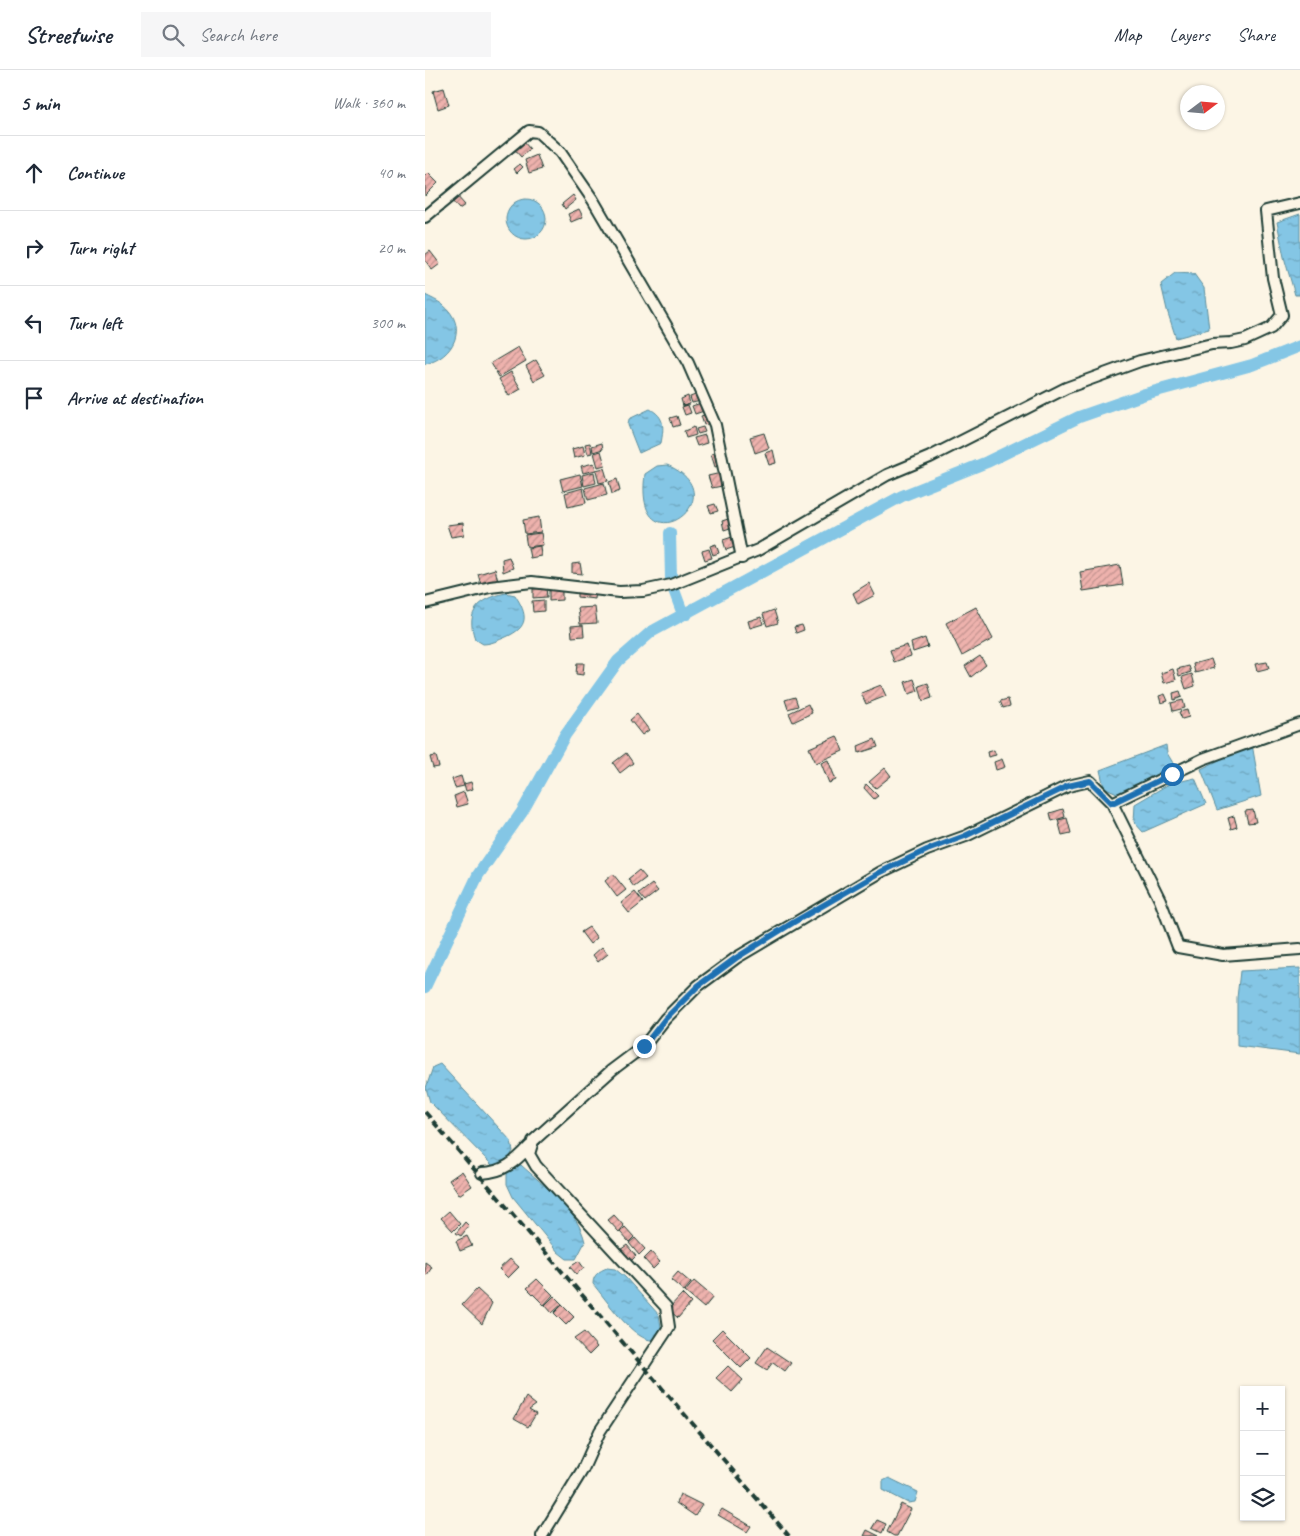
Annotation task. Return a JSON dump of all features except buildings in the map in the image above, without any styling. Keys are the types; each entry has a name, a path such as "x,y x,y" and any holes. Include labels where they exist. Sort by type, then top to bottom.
{"street":[{"path":"425,217 529,131 538,132 560,152 593,200 688,363 715,425 742,558"},
{"path":"425,603 490,587 532,582 619,592 643,591 671,586 742,558 796,530 887,476 930,457 1066,388 1140,361 1212,344 1231,344 1271,328 1282,315 1273,278 1266,211 1300,203"},
{"path":"1112,803 1203,759 1300,724"},
{"path":"482,1173 496,1172 506,1167 612,1070 644,1046 665,1019 698,986 736,958 881,872 927,850 974,832 1068,786 1090,781 1112,803 1160,900 1178,947 1223,955 1300,949"},
{"path":"530,1146 529,1154 536,1166 666,1308 669,1319 669,1326 615,1406 600,1431 583,1469 543,1536"}],"water":[{"path":"526,199 537,202 543,208 546,219 543,230 537,236 526,239 515,236 509,230 506,219 509,208 515,202"},
{"path":"1300,214 1300,295 1295,295 1284,257 1277,222"},
{"path":"1175,273 1194,274 1204,288 1209,329 1176,338 1161,284"},
{"path":"425,295 441,304 451,313 456,331 455,340 444,355 435,361 425,364"},
{"path":"650,409 661,419 663,432 661,443 639,453 628,425 629,419"},
{"path":"667,465 687,479 693,494 690,508 679,518 666,523 653,518 645,503 645,474 657,466"},
{"path":"506,593 515,595 519,602 524,614 522,625 514,633 506,637 492,643 483,644 475,639 472,629 473,614 488,599"},
{"path":"1252,744 1261,796 1217,810 1201,769"},
{"path":"1166,745 1167,753 1176,768 1119,794 1104,787 1100,770"},
{"path":"1195,778 1206,804 1143,832 1134,822 1135,804 1169,784"},
{"path":"1300,968 1300,1054 1237,1046 1237,998 1240,971"},
{"path":"440,1064 511,1141 513,1151 507,1161 495,1168 430,1102 426,1088 433,1067"},
{"path":"516,1165 521,1165 550,1190 575,1219 585,1242 576,1259 567,1259 558,1252 513,1197 507,1184 507,1171"},
{"path":"607,1268 615,1269 625,1277 659,1315 661,1327 654,1340 646,1339 630,1327 593,1284 597,1274"},
{"path":"889,1478 918,1492 915,1502 908,1503 883,1490 883,1481"}],"waterway":[{"path":"425,987 478,875 522,812 565,735 618,661 651,632 902,496 987,462 1079,417 1145,394 1252,365 1300,346"},
{"path":"670,533 671,579"},
{"path":"674,590 681,609 687,614"}],"railway":[{"path":"425,1112 789,1536"}],"route":[{"path":"644,1046 665,1019 698,986 723,967 794,922 881,872 927,850 965,836 1068,786 1090,781 1112,803 1172,774"}]}
